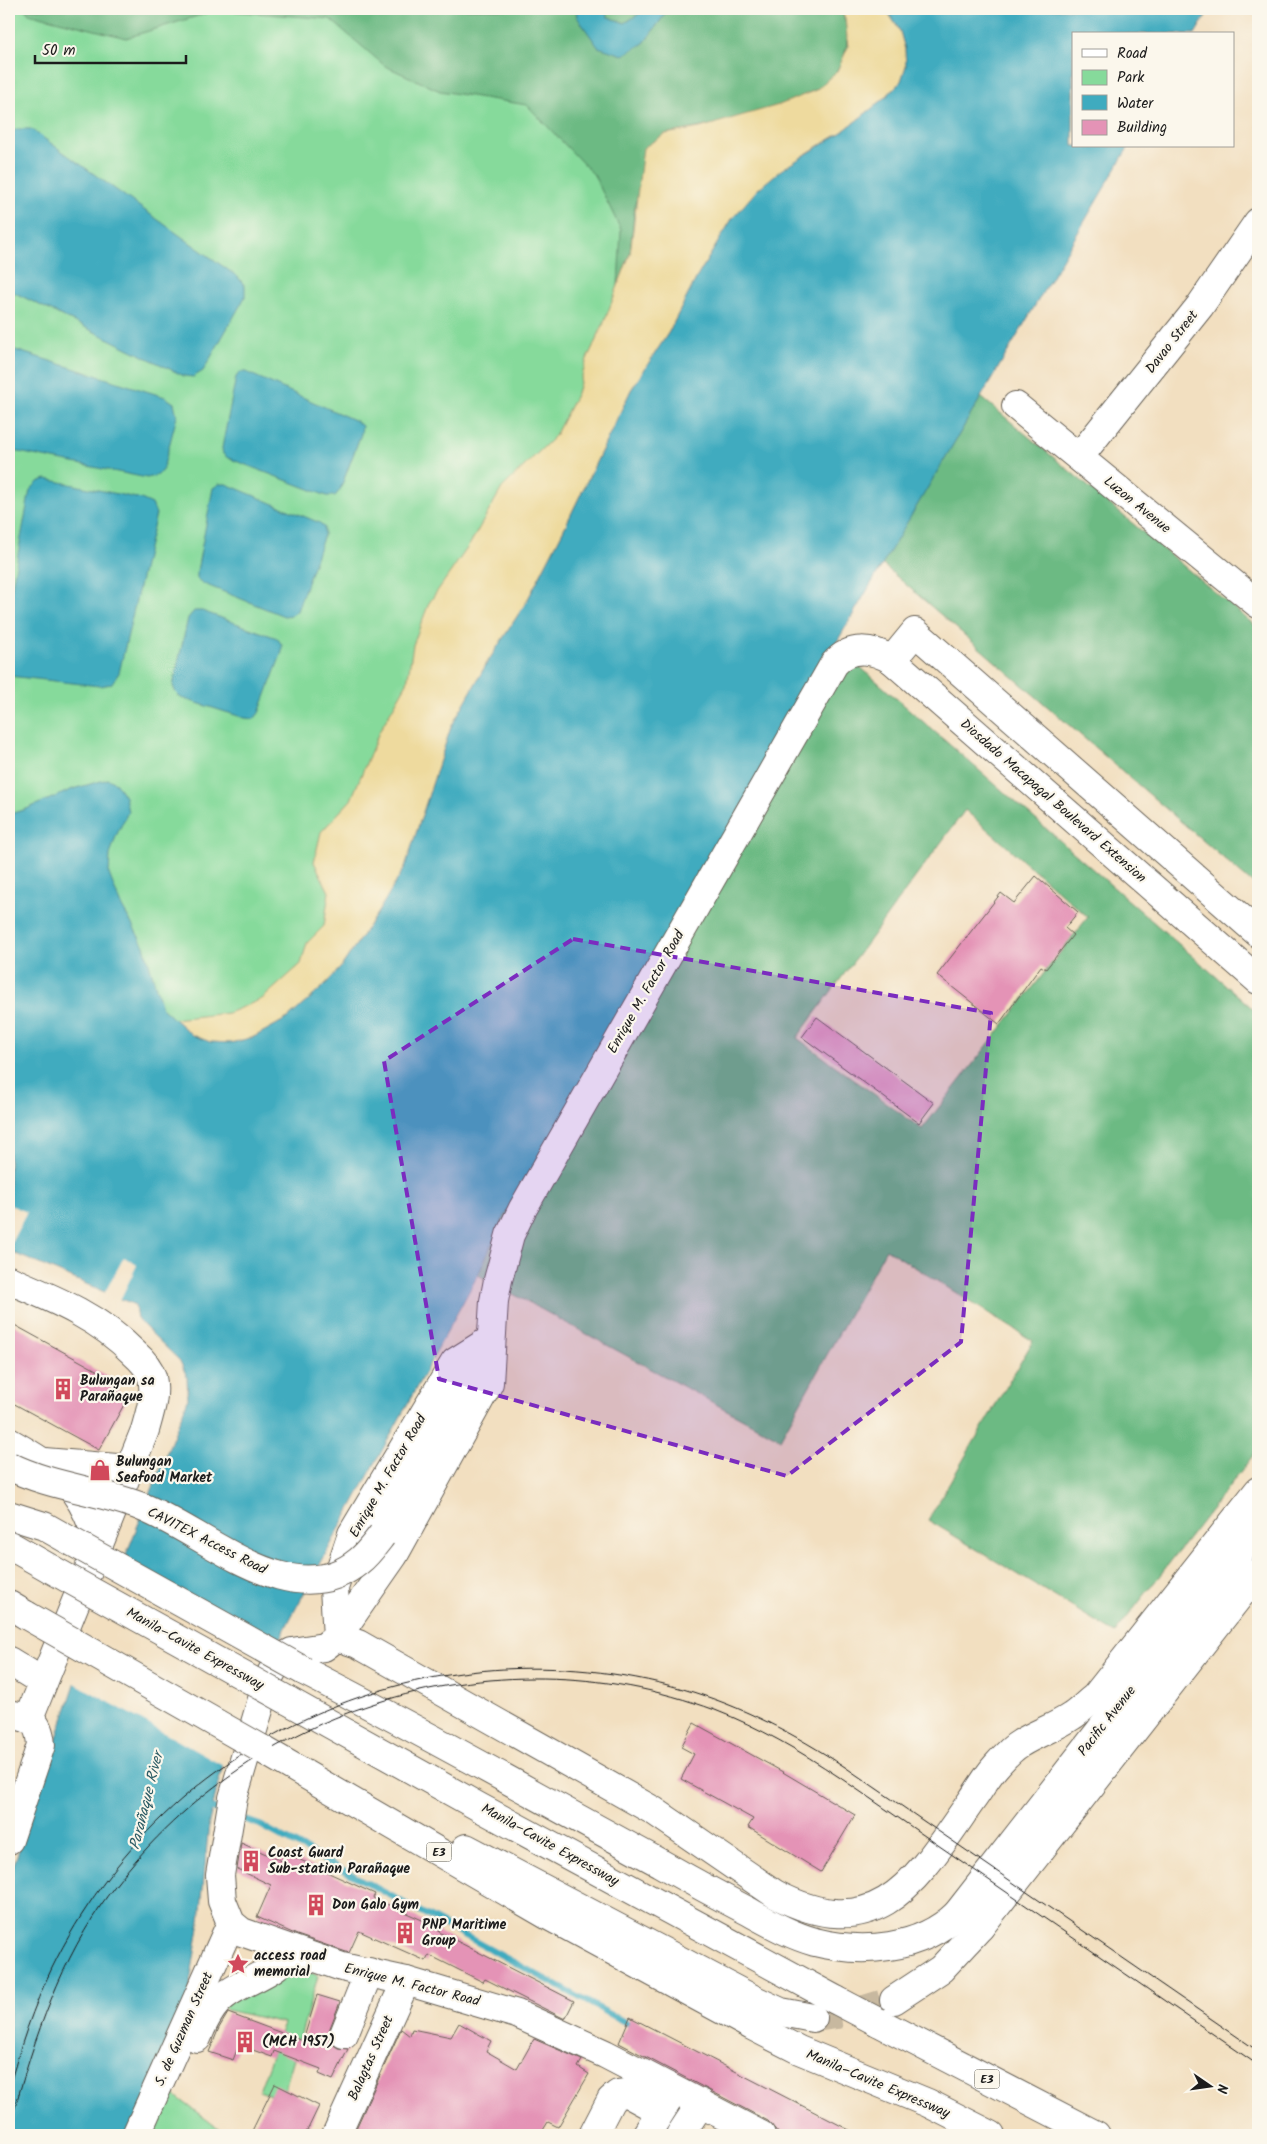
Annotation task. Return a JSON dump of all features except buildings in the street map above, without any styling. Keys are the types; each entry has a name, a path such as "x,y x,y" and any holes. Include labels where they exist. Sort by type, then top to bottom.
{"main road":[{"name":"Davao Street","path":"1080,457 1200,306 1256,230"},
{"name":"Luzon Avenue","path":"1016,406 1258,604"},
{"path":"892,660 915,632 1258,933"},
{"name":"Diosdado Macapagal Boulevard Extension","path":"839,658 850,652 865,650 883,654 892,660 1258,980"},
{"name":"Enrique M. Factor Road","path":"761,2135 675,2089 517,2014 486,2003 406,1981 342,1967 242,1932 231,1924 222,1901 220,1875 233,1798 268,1679 280,1660 292,1652 324,1647 337,1637 394,1555 489,1383 490,1340 494,1301 502,1258 522,1210 839,658"},
{"path":"9,1280 80,1312 112,1334 143,1362 151,1375 154,1391 145,1430 43,1682 19,1716 36,1724 40,1733 41,1745 9,1840"},
{"name":"Enrique M. Factor Road","path":"337,1637 334,1588 352,1534 455,1362 490,1340"},
{"name":"CAVITEX Access Road","path":"9,1466 41,1480 120,1500 155,1512 251,1565 286,1578 302,1581 316,1580 345,1570 359,1561 382,1535 490,1340"},
{"path":"9,1442 44,1462 78,1496 88,1510 98,1544"},
{"path":"44,1462 129,1468"},
{"path":"337,1637 358,1644 654,1811 775,1894 794,1904 816,1912 838,1915 867,1911 890,1900 908,1885 928,1862 995,1766 1020,1743 1072,1716 1095,1697 1258,1491"},
{"name":"Pacific Avenue","path":"9,1515 44,1526 304,1671 401,1720 617,1841 798,1937 846,1948 884,1947 908,1941 932,1932 957,1914 1258,1528"},
{"name":"Manila–Cavite Expressway","path":"9,1545 488,1812 836,2000 1096,2135"},
{"name":"Pacific Avenue","path":"894,2000 941,1969 980,1927 1258,1572"},
{"name":"Manila–Cavite Expressway","path":"17,1610 547,1914 752,2026 799,2050 928,2103 991,2135"},
{"path":"9,1661 43,1682"},
{"path":"260,1748 483,1856 755,2000 782,2012 813,2018"},
{"name":"S. de Guzman Street","path":"136,2135 231,1924"},
{"path":"191,2054 204,2020 224,1996 285,1960 292,1950"},
{"path":"344,2034 369,1972"},
{"name":"Balagtas Street","path":"336,2135 406,1981"},
{"path":"646,2135 675,2089"},
{"path":"593,2135 611,2100 618,2094 627,2093 660,2111"},
{"path":"680,2135 701,2103"}],"highlighted area":[{"path":"573,939 991,1013 961,1342 787,1476 439,1379 384,1061"}],"green space":[{"path":"9,9 886,9 732,219 631,390 277,1086 9,1036"},
{"path":"25,9 576,9 577,17 644,43 669,9 840,9 845,20 847,43 840,65 825,83 815,90 780,105 742,117 665,134 635,203 630,254 618,286 621,230 594,175 527,105 440,91 385,66 330,19 217,10 126,38 28,13"},
{"path":"604,9 647,9 625,23 608,17"},
{"path":"981,397 1258,628 1258,888 882,564"},
{"path":"835,645 1258,1013 1258,1449 1115,1633 928,1520 1033,1341 886,1249 780,1439 478,1275 501,1223","holes":["965,810 1088,917 922,1129 797,1038"]},
{"path":"285,1960 318,1976 282,2099 259,2091 284,2023 226,2010 210,1986 242,1971"},
{"path":"165,2088 227,2135 144,2135"}],"sand":[{"path":"840,9 886,9 900,31 905,49 906,66 901,81 885,98 842,132 807,153 732,219 697,277 669,332 631,390 527,601 487,663 451,727 405,867 378,912 341,967 323,987 288,1018 254,1037 231,1043 210,1042 192,1035 174,1019 228,1013 262,999 301,964 307,943 324,926 329,892 314,862 321,832 351,800 379,732 407,683 413,645 429,603 470,544 502,488 555,436 577,393 587,359 603,325 630,254 643,148 665,134 700,128 779,105 816,90 837,71 848,47 845,18"}],"water":[{"path":"576,9 604,9 608,17 625,23 647,9 669,9 644,43 623,55 598,47 577,17"},
{"name":"Parañaque River","path":"886,9 1210,9 1196,32 1072,32 1072,148 1128,148 835,645 501,1223 478,1275 289,1621 225,1756 209,1822 200,1921 186,2008 130,2135 9,2135 9,1879 76,1681 188,1399 187,1377 180,1361 137,1319 135,1305 9,1251 9,814 24,810 73,789 108,779 116,783 125,797 128,812 116,836 110,855 109,874 120,903 144,946 162,1008 192,1035 210,1042 231,1043 254,1037 288,1018 323,987 341,967 378,912 405,867 451,727 487,663 527,601 631,390 669,332 697,277 732,219 758,189 781,170 842,132 885,98 901,81 906,66 905,49 900,31"},
{"path":"17,129 31,129 238,277 245,286 245,297 203,371 193,377 184,376 9,290 9,134"},
{"path":"9,348 165,397 174,403 177,416 163,469 158,475 147,478 9,450"},
{"path":"240,372 246,372 356,421 362,426 361,434 340,490 335,496 327,496 228,458 223,454 222,448 236,377"},
{"path":"46,479 141,499 152,504 156,514 119,673 111,684 100,686 9,676 9,602 30,490 38,482"},
{"path":"219,484 226,484 320,523 324,527 324,535 297,611 292,615 284,616 204,584 197,579 213,488"},
{"path":"194,611 202,611 277,638 282,645 282,652 259,713 254,719 245,718 181,698 176,693 173,686 188,618"}],"pier":[{"path":"10,1205 27,1212 9,1247 9,1208"},
{"path":"124,1257 137,1265 120,1300 104,1294"},
{"path":"122,1559 280,1647 227,1757 225,1767 73,1682"}],"waterway":[{"path":"212,1808 225,1813"},
{"path":"237,1817 260,1825 634,2027"}],"tunnel":[{"path":"813,2018 852,2013 894,2000"}],"tram line":[{"path":"9,2088 27,2027 52,1968 102,1886 164,1815 236,1758 317,1714 403,1684 495,1670 589,1671 683,1689 747,1712 807,1743 845,1767 1258,2051"},
{"path":"9,2129 35,2042 57,1985 84,1931 101,1905 157,1837 223,1781 296,1736 375,1703 458,1684 544,1678 630,1687 715,1710 779,1740 839,1777 1258,2065"}],"place":[{"name":"Bulungan sa Parañaque","path":"63,1389"},
{"name":"Bulungan Seafood Market","path":"100,1470"},
{"name":"Coast Guard Sub-station Parañaque","path":"251,1861"},
{"name":"Don Galo Gym","path":"316,1905"},
{"name":"PNP Maritime Group","path":"405,1933"},
{"name":"access road memorial","path":"238,1964"},
{"name":"(MCH 1957)","path":"245,2042"}]}
